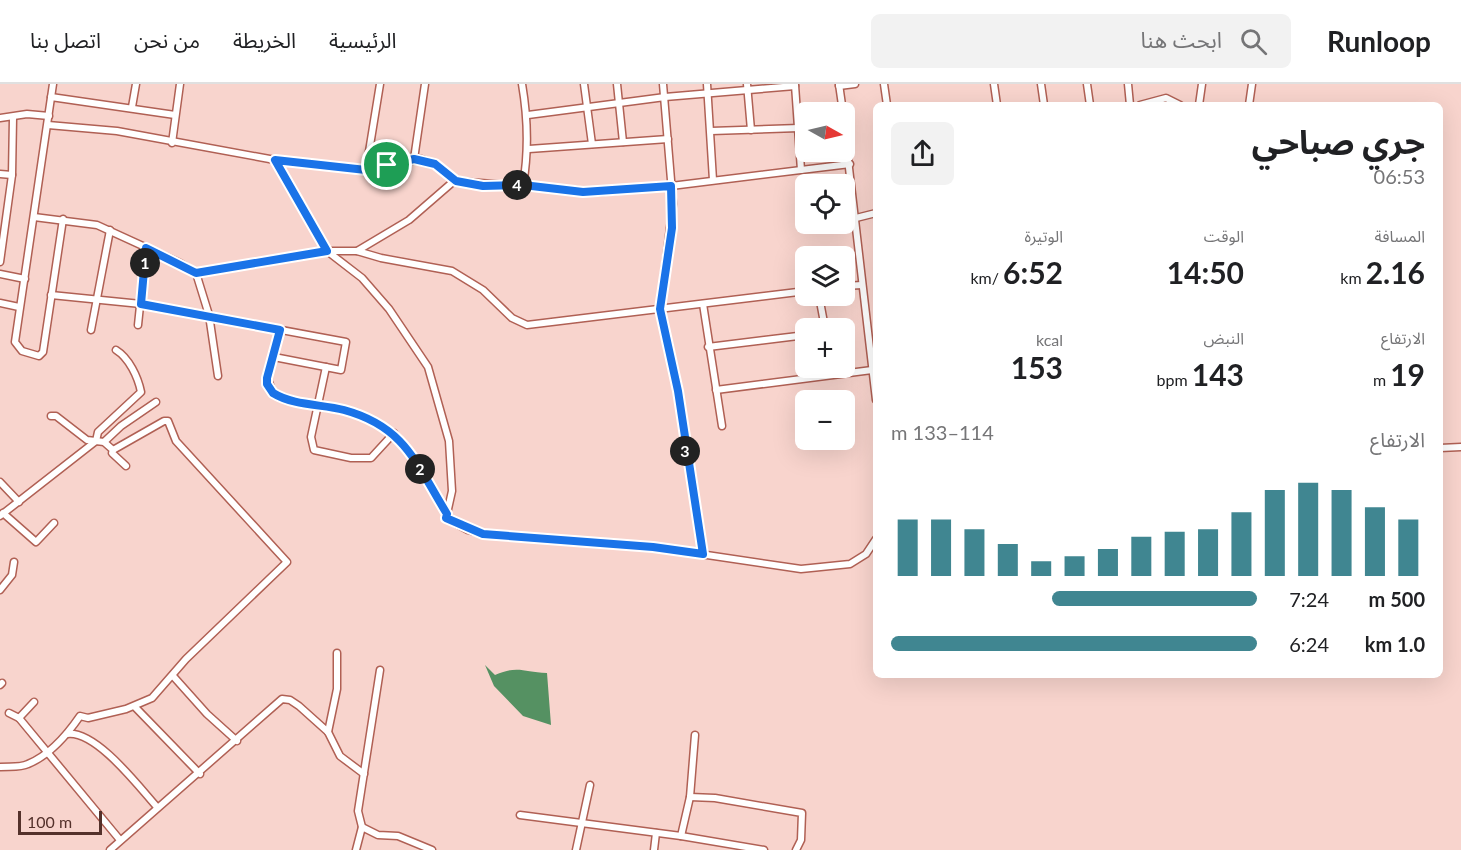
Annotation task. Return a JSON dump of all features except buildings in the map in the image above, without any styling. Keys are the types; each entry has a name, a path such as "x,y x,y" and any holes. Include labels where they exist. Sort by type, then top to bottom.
{"street":[{"path":"53,84 19,307 16,345 22,351 41,355 63,219"},
{"path":"132,107 136,84"},
{"path":"172,143 180,84"},
{"path":"366,170 380,84"},
{"path":"414,159 425,84"},
{"path":"522,84 528,114 529,149 523,185"},
{"path":"584,84 592,144"},
{"path":"617,84 623,142"},
{"path":"663,84 672,228 660,309 678,391 703,554"},
{"path":"707,84 713,180"},
{"path":"842,102 839,85 855,84"},
{"path":"884,84 886,102"},
{"path":"994,84 997,102"},
{"path":"1041,84 1044,102"},
{"path":"1086,84 1089,102"},
{"path":"1128,84 1130,102"},
{"path":"1199,102 1202,84"},
{"path":"1250,102 1252,84"},
{"path":"528,114 708,93 748,86 795,85 797,102"},
{"path":"748,86 751,130"},
{"path":"51,97 175,115"},
{"path":"1152,102 1167,98 1174,102"},
{"path":"0,118 27,114 49,116"},
{"path":"0,262 12,175 14,117"},
{"path":"48,125 117,131 172,143 275,160 366,170 414,159 435,164 456,181 483,186 523,185 583,192 671,186 850,164 873,378"},
{"path":"711,131 795,128"},
{"path":"529,149 668,139"},
{"path":"275,160 327,251 362,278 389,309 428,367 449,441 452,485 446,518 483,534 653,547 783,568 830,567 859,560 873,543"},
{"path":"801,162 801,170"},
{"path":"0,174 12,175"},
{"path":"357,251 409,220 456,181"},
{"path":"0,208 8,210"},
{"path":"856,218 873,214"},
{"path":"34,218 89,223 110,230 196,273 327,251 357,251 381,258 452,271 483,290 512,318 527,325 795,292"},
{"path":"91,330 99,298 110,230"},
{"path":"138,325 146,248"},
{"path":"196,273 209,315 218,376"},
{"path":"0,274 25,279"},
{"path":"855,285 862,285"},
{"path":"51,295 141,304 346,342 341,370 274,357"},
{"path":"0,303 19,307"},
{"path":"703,304 722,426"},
{"path":"867,326 873,325"},
{"path":"280,330 267,378 267,384 273,393 319,407 344,410 378,421 394,434 408,451 447,514"},
{"path":"708,347 795,336"},
{"path":"100,442 98,432 141,392 131,366 116,350"},
{"path":"326,367 311,445 320,453 371,459 394,434"},
{"path":"855,370 872,370"},
{"path":"716,390 795,376"},
{"path":"54,523 36,542 2,515 156,402"},
{"path":"51,416 56,416 87,440 100,442 113,450 112,453 126,466"},
{"path":"0,767 28,764 46,753 67,734 80,716 93,717 135,707 152,698 174,676 186,659 287,561 176,441 168,421 164,421 113,450"},
{"path":"1443,448 1461,447"},
{"path":"0,482 19,502"},
{"path":"0,590 12,575 14,562"},
{"path":"328,732 337,689 337,653"},
{"path":"356,850 362,827 358,811 380,670"},
{"path":"174,676 207,714 237,741"},
{"path":"110,850 157,807 200,774 276,703 286,699 299,706 328,732 340,756 364,774"},
{"path":"19,718 34,702"},
{"path":"135,707 200,774"},
{"path":"9,713 19,718 120,840"},
{"path":"67,734 75,733 100,747 157,807"},
{"path":"681,836 690,797 695,735"},
{"path":"576,850 590,784"},
{"path":"690,797 715,798 802,813 801,840 796,850"},
{"path":"520,815 681,836 764,850"},
{"path":"362,827 378,835 398,836 432,850"},
{"path":"654,850 656,833"}],"shaded area":[{"path":"485,665 495,675 515,670 547,673 551,725 523,716 494,686"}],"route":[{"path":"421,159 435,164 456,181 483,186 523,185 566,191 599,192 671,186 674,204 672,228 660,309 678,391 691,489 699,521 703,554 653,547 483,534 468,530 446,518 447,514 403,444 378,421 344,410 319,407 273,393 267,384 267,378 280,330 141,304 146,248 196,273 327,251 275,160 366,170 387,165 421,159"}]}
